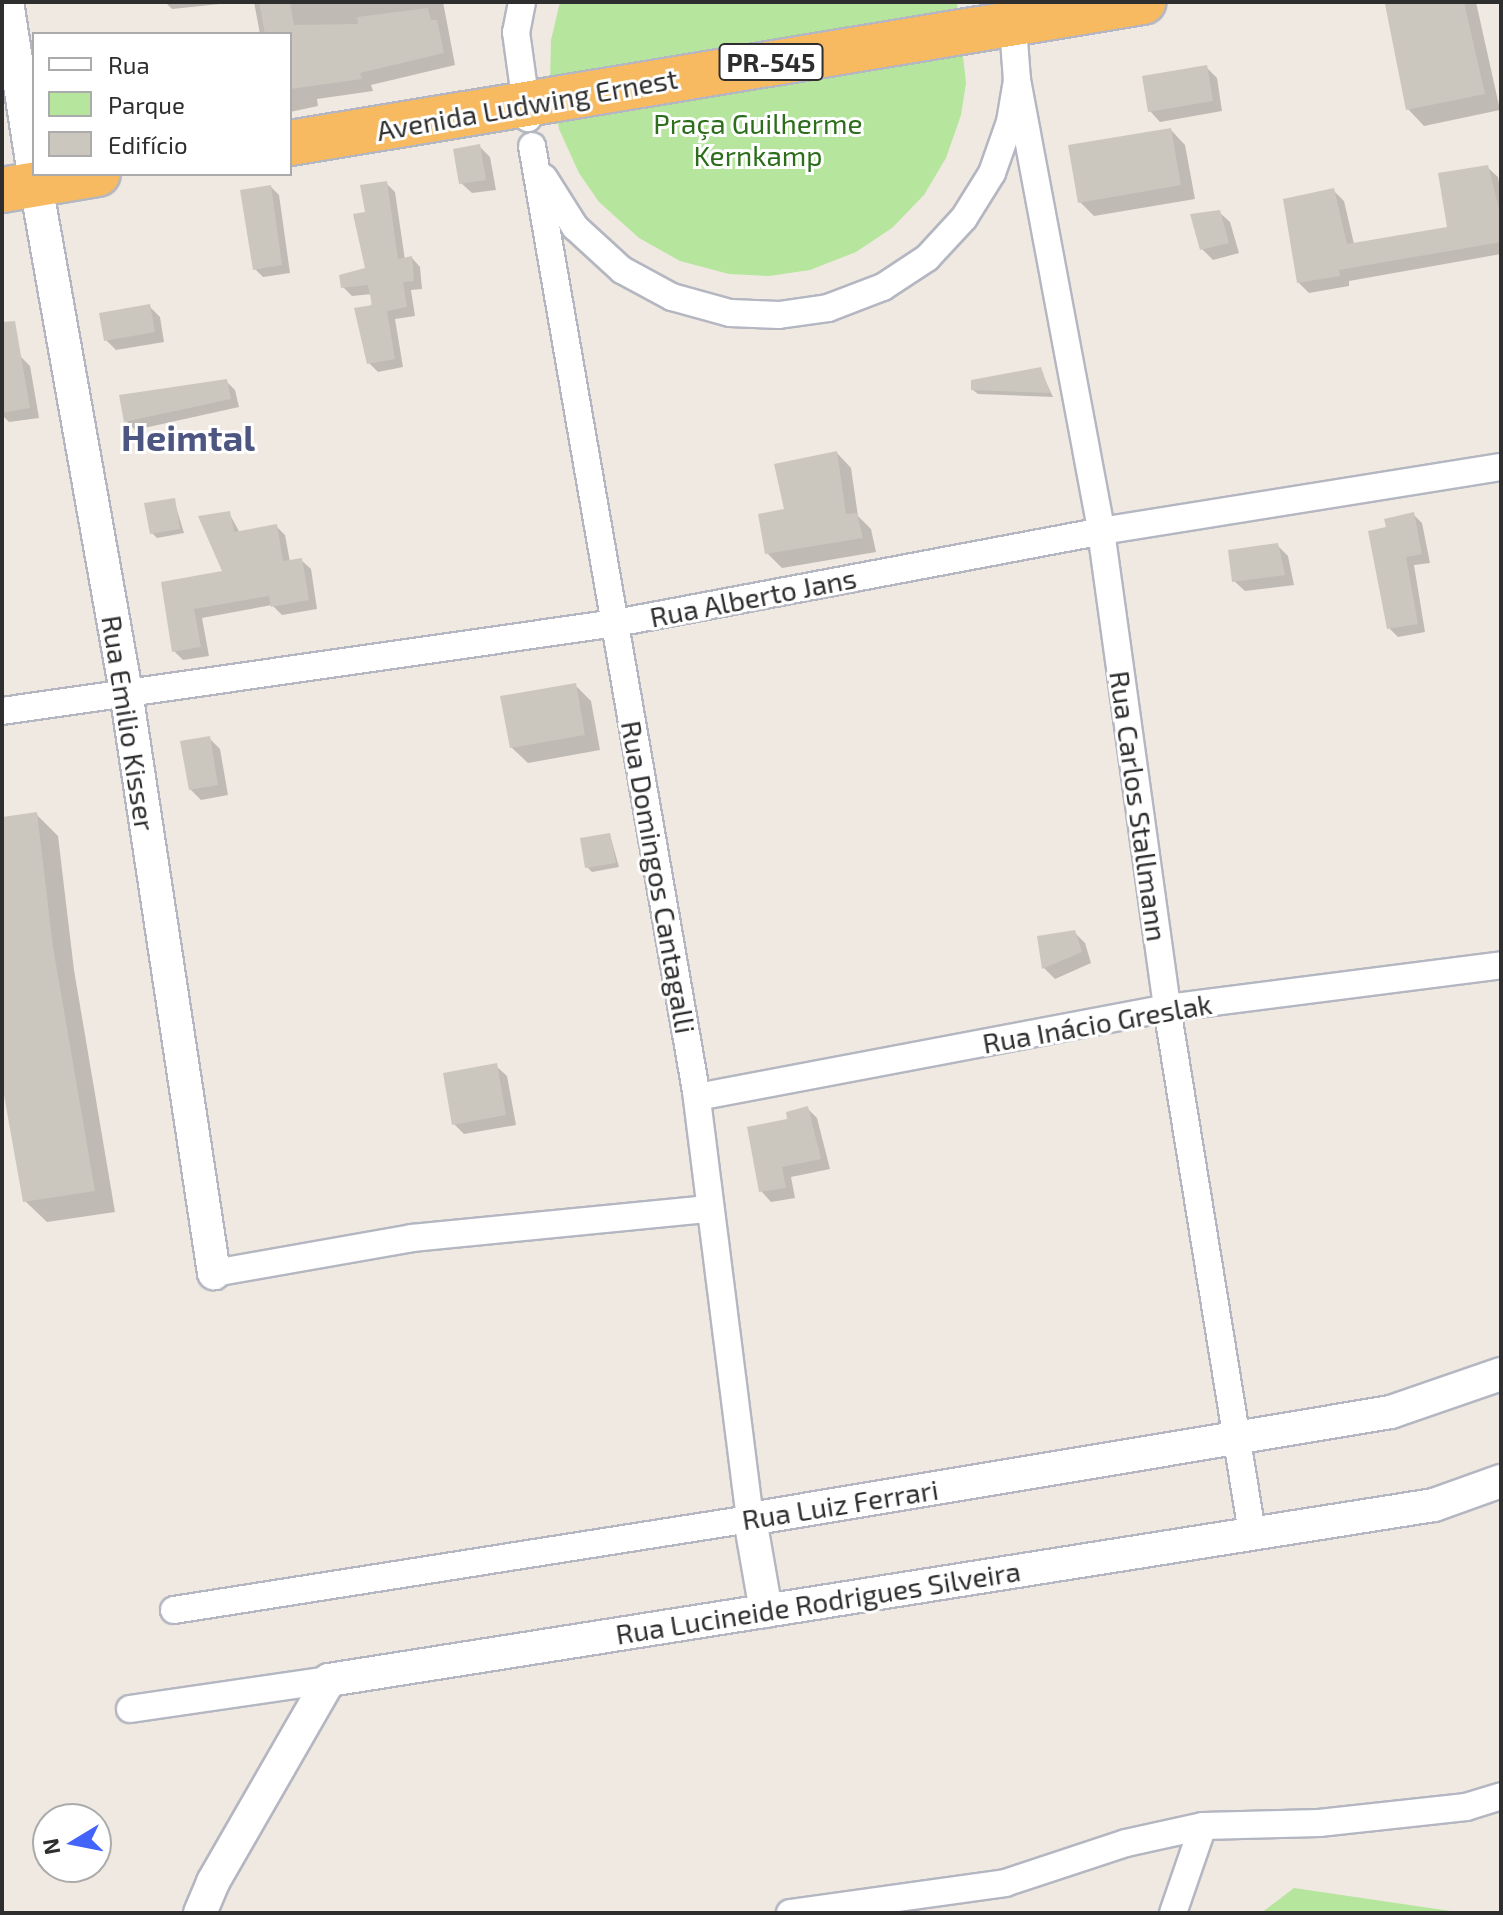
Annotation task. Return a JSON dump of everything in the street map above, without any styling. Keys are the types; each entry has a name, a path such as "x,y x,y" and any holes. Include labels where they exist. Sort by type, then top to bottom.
{"highway":[{"name":"Avenida Ludwing Ernest","path":"292,143 527,103 1012,12 1143,2"},
{"path":"26,180 74,176"}],"street":[{"name":"Rua Emilio Kisser","path":"7,2 26,180 126,692 214,1273"},
{"path":"510,2 532,146 549,192 575,227 622,270 672,297 730,313 779,315 828,308 869,292 927,258 964,218 992,173 1010,122 1017,80 1012,12"},
{"path":"516,32 522,2"},
{"name":"Rua Carlos Stallmann","path":"1017,80 1101,531 1167,1008 1252,1533"},
{"name":"Rua Domingos Cantagalli","path":"532,146 697,1097 750,1519 766,1611"},
{"name":"Rua Alberto Jans","path":"2,711 616,623 1101,531 1501,467"},
{"name":"Rua Inácio Greslak","path":"697,1097 1167,1008 1501,965"},
{"path":"214,1273 412,1238 709,1209"},
{"name":"Rua Luiz Ferrari","path":"174,1610 750,1519 1391,1412 1501,1374"},
{"name":"Rua Lucineide Rodrigues Silveira","path":"130,1709 1434,1505 1501,1481"},
{"path":"200,1913 213,1882 329,1680"},
{"path":"790,1913 1005,1883 1126,1843 1203,1826 1319,1823 1466,1807 1501,1796"},
{"path":"1173,1913 1203,1826"}],"green space":[{"name":"Praça Guilherme Kernkamp","path":"560,2 957,2 966,83 961,115 946,158 924,195 892,228 856,252 810,270 769,276 729,274 680,261 639,238 599,202 579,173 559,129 550,83 551,40"},
{"path":"1294,1888 1464,1913 1261,1913"}],"building":[{"path":"259,2 290,2 294,25 358,24 357,17 428,8 431,20 437,20 444,53 360,73 362,79 292,89 292,32 265,32"},
{"path":"1464,2 1485,94 1406,110 1385,4"},
{"path":"1207,65 1213,101 1148,112 1142,76"},
{"path":"1171,128 1181,185 1078,203 1068,145"},
{"path":"480,144 486,180 459,184 453,149"},
{"path":"1488,165 1501,217 1501,242 1339,270 1340,276 1297,283 1283,199 1334,188 1347,244 1447,227 1438,173"},
{"path":"387,181 398,259 412,256 414,281 403,282 407,307 387,311 395,359 367,364 354,308 372,305 368,285 341,288 339,275 365,268 353,214 365,212 360,185"},
{"path":"271,185 282,265 253,270 240,190"},
{"path":"1220,210 1229,243 1200,250 1190,214"},
{"path":"150,304 155,332 104,341 99,313"},
{"path":"15,321 30,408 2,413 2,322"},
{"path":"1041,367 1050,393 971,390 971,380"},
{"path":"227,379 231,399 124,422 119,395"},
{"path":"837,451 846,514 857,513 863,538 765,554 758,514 784,509 774,464"},
{"path":"175,498 180,529 150,534 144,503"},
{"path":"230,511 234,532 277,524 283,561 302,558 309,600 271,607 269,596 194,609 201,647 172,652 161,582 222,571 198,516"},
{"path":"1414,512 1422,554 1406,557 1418,624 1387,629 1368,531 1386,527 1384,519"},
{"path":"1278,543 1285,575 1232,582 1228,550"},
{"path":"576,683 585,735 510,748 500,696"},
{"path":"210,736 218,785 189,790 180,741"},
{"path":"37,812 53,947 95,1191 23,1202 2,1084 2,817"},
{"path":"610,833 616,863 585,868 580,838"},
{"path":"1075,930 1082,952 1042,969 1037,936"},
{"path":"497,1063 506,1115 452,1125 443,1073"},
{"path":"808,1106 821,1159 782,1167 786,1188 759,1192 747,1127 787,1119 786,1112"}],"district":[{"name":"Heimtal","path":"188,437"}]}
